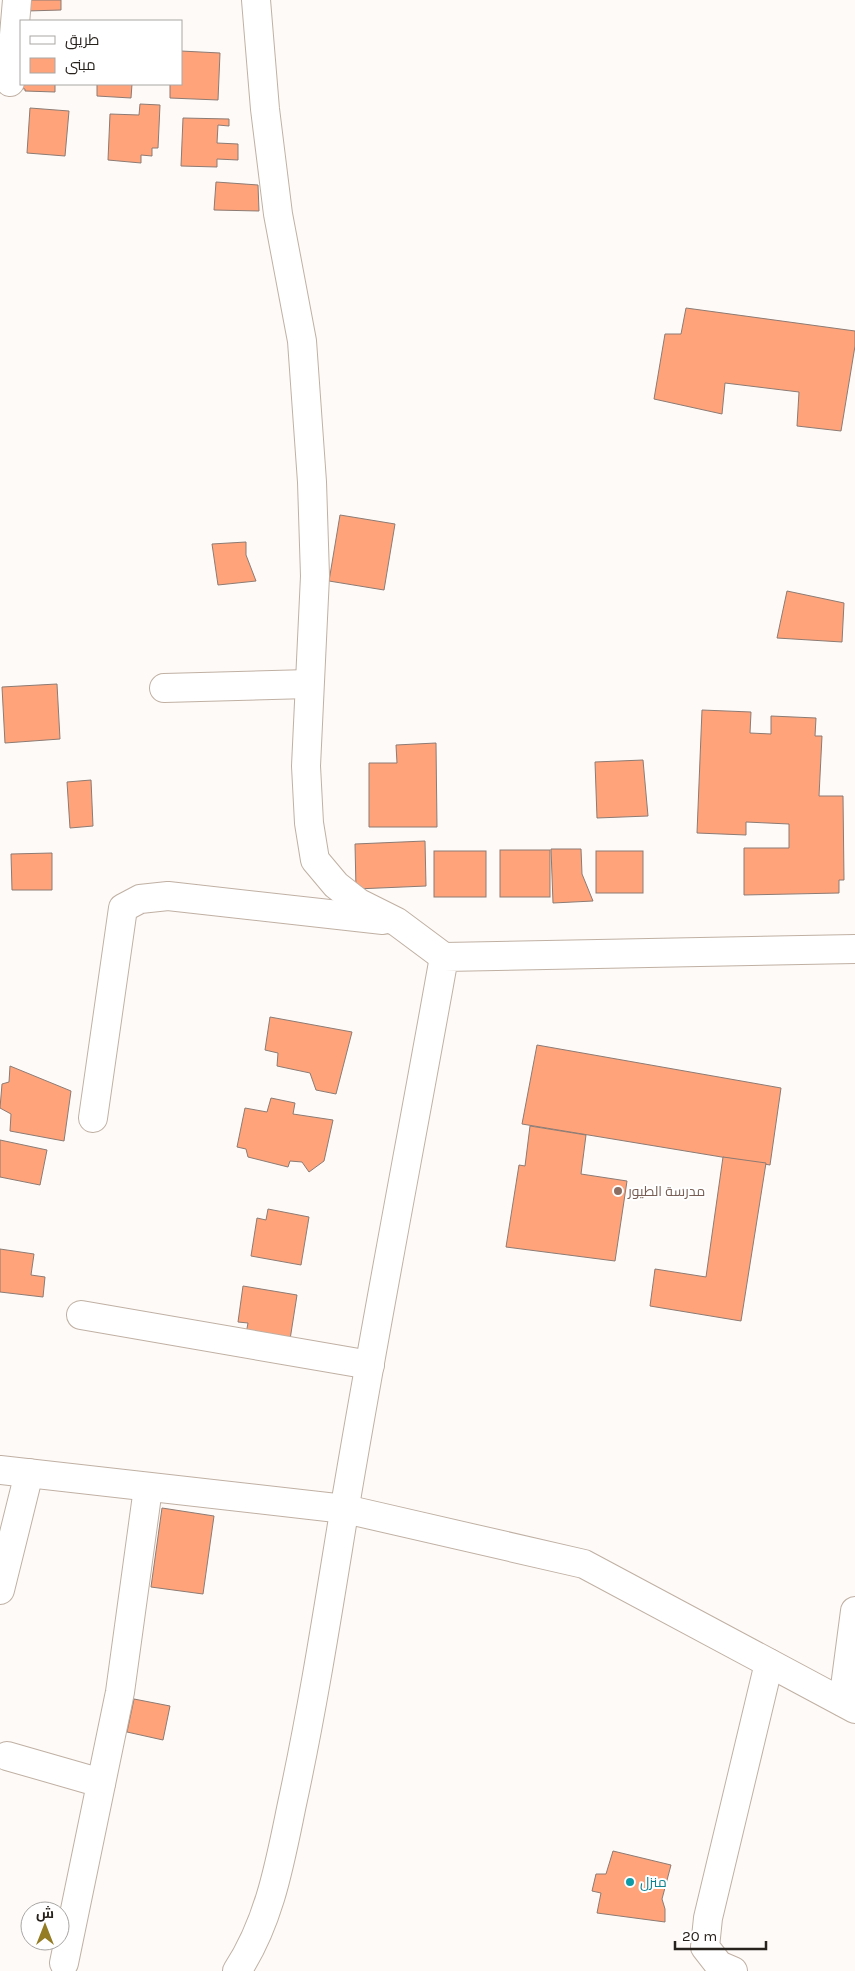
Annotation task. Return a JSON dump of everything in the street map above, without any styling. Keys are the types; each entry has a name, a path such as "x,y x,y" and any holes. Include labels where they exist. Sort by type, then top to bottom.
{"street":[{"path":"10,82 17,0"},
{"path":"256,0 265,108 278,214 302,341 315,527 315,576 306,766 308,823 315,860 336,885 352,897 397,922 444,957 855,948"},
{"path":"164,688 309,684"},
{"path":"93,1118 123,908 140,899 168,896 397,922"},
{"path":"237,1971 247,1956 273,1891 310,1722 370,1365 444,957"},
{"path":"81,1315 370,1365"},
{"path":"0,1470 345,1509 584,1564 849,1706 855,1611"},
{"path":"0,1590 29,1473"},
{"path":"64,1963 120,1692 148,1488"},
{"path":"733,1971 719,1965 705,1947 708,1918 769,1663"},
{"path":"7,1756 101,1783"}],"building":[{"path":"27,0 61,0 61,10 27,11"},
{"path":"182,51 220,53 218,100 170,98 170,85 182,85"},
{"path":"20,85 55,85 55,92 25,91 25,89 18,88"},
{"path":"97,85 132,85 131,98 97,96"},
{"path":"140,104 160,105 158,148 152,148 152,156 141,155 141,163 108,160 110,114 139,115"},
{"path":"30,108 69,111 65,156 27,153"},
{"path":"183,118 229,119 229,126 218,125 217,143 238,144 238,160 217,159 217,167 181,166"},
{"path":"216,182 258,185 259,211 214,210"},
{"path":"686,308 855,331 855,346 841,431 797,426 799,392 725,383 722,414 654,399 665,334 681,334"},
{"path":"340,515 395,524 384,590 329,581"},
{"path":"246,542 246,555 256,581 218,585 212,544"},
{"path":"787,591 844,603 842,642 777,638"},
{"path":"57,684 60,739 5,743 2,687"},
{"path":"702,710 751,712 750,733 771,734 771,716 816,718 815,736 822,736 819,796 843,796 844,880 839,880 839,893 744,895 744,848 789,848 789,824 746,822 746,835 697,833"},
{"path":"436,743 437,827 369,827 369,763 397,763 396,745"},
{"path":"643,760 648,816 597,818 595,762"},
{"path":"91,780 93,826 70,828 67,782"},
{"path":"425,841 426,886 356,889 355,844"},
{"path":"551,849 581,849 582,874 593,901 553,903"},
{"path":"500,850 550,850 550,897 500,897"},
{"path":"434,851 486,851 486,897 434,897"},
{"path":"596,851 643,851 643,893 596,893"},
{"path":"52,853 52,890 12,890 11,854"},
{"path":"270,1017 352,1032 336,1094 316,1090 310,1073 277,1066 278,1053 265,1050"},
{"path":"537,1045 781,1088 770,1165 522,1124"},
{"path":"10,1066 71,1091 64,1141 10,1131 11,1114 0,1108 2,1084 9,1082"},
{"path":"271,1098 295,1103 293,1114 333,1120 324,1161 309,1172 302,1162 290,1161 288,1167 248,1157 246,1149 237,1147 245,1108 267,1112"},
{"path":"530,1126 586,1135 581,1174 627,1181 615,1261 506,1247 519,1165 525,1166"},
{"path":"0,1140 47,1150 40,1185 0,1177"},
{"path":"723,1157 766,1163 741,1321 650,1306 655,1269 706,1277"},
{"path":"268,1209 309,1217 301,1265 251,1256 257,1218 266,1220"},
{"path":"0,1249 34,1254 31,1275 45,1277 43,1297 0,1292"},
{"path":"243,1286 297,1295 289,1346 245,1339 248,1323 238,1322"},
{"path":"162,1508 214,1516 203,1594 151,1587"},
{"path":"134,1699 170,1706 163,1740 127,1732"},
{"name":"منزل","path":"613,1851 671,1865 662,1899 665,1909 665,1922 597,1913 601,1893 592,1891 596,1874 606,1874"}],"place":[{"name":"مدرسة الطيور","path":"618,1191"},
{"name":"منزل","path":"630,1882"}]}
